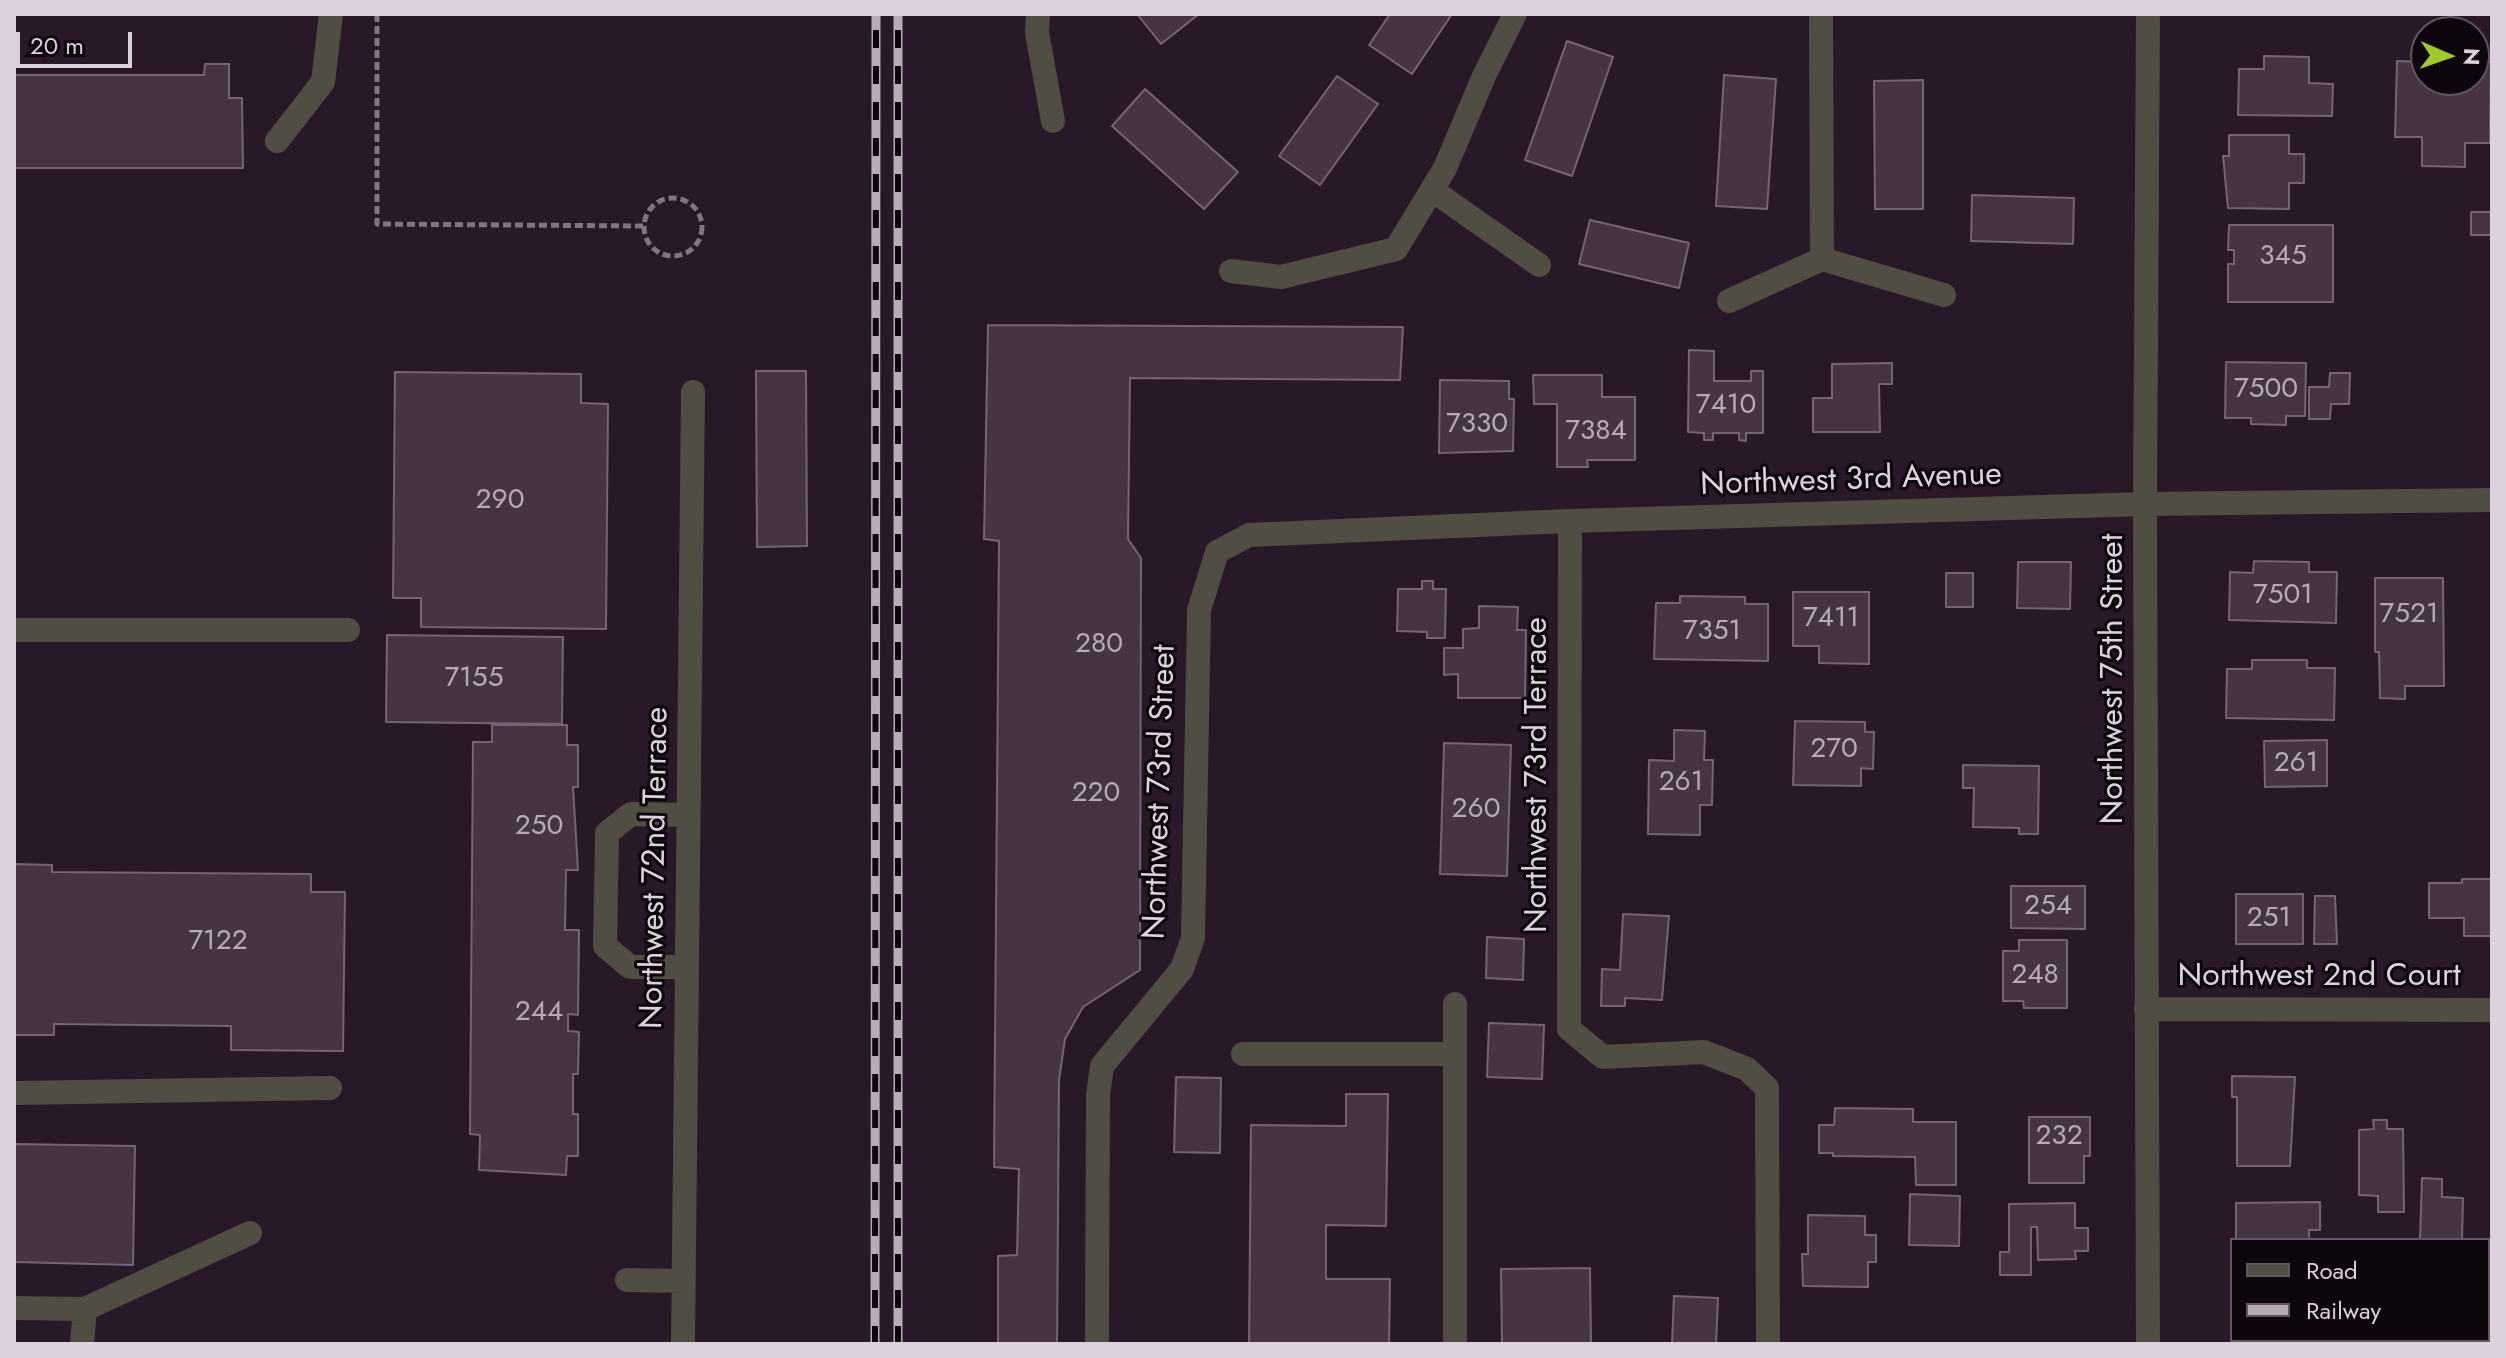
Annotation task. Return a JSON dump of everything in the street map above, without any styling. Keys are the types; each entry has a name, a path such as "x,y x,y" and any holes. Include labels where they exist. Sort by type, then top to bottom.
{"street":[{"path":"277,141 323,82 331,14"},
{"path":"1038,14 1037,33 1053,121"},
{"path":"1231,271 1281,277 1396,249 1432,190 1515,14"},
{"path":"1821,14 1822,259"},
{"name":"Northwest 75th Street","path":"2148,14 2145,504 2148,1344"},
{"path":"1432,190 1539,265"},
{"path":"1729,301 1822,259 1944,295"},
{"name":"Northwest 72nd Terrace","path":"683,1344 693,392"},
{"name":"Northwest 3rd Avenue","path":"1217,552 1249,535 1570,521 2145,504 2492,500"},
{"name":"Northwest 73rd Terrace","path":"1570,521 1569,1029 1603,1057 1704,1052 1747,1069 1767,1088 1768,1344"},
{"name":"Northwest 73rd Street","path":"1097,1344 1098,1095 1102,1066 1182,969 1193,938 1199,610 1217,552"},
{"path":"14,630 348,630"},
{"path":"687,967 630,967 605,946 607,833 631,814 688,815"},
{"path":"1455,1004 1455,1344"},
{"name":"Northwest 2nd Court","path":"2146,1009 2492,1010"},
{"path":"1243,1054 1455,1054"},
{"path":"14,1093 330,1088"},
{"path":"14,1308 85,1309 250,1233"},
{"path":"627,1280 683,1281"},
{"path":"82,1344 85,1309"}],"path":[{"path":"377,14 377,224 643,226"},
{"path":"674,197 683,199 698,211 702,230 694,248 676,257 657,252 649,245 643,226 644,217 656,202 674,197"}],"building":[{"path":"1137,14 1199,14 1161,44"},
{"path":"1390,14 1452,14 1412,74 1369,45"},
{"path":"1567,41 1613,57 1572,176 1525,160"},
{"path":"2264,56 2309,57 2309,83 2333,84 2332,116 2238,115 2239,69 2264,69"},
{"path":"2397,61 2410,61 2410,96 2490,96 2491,62 2490,143 2465,143 2465,167 2422,166 2422,137 2395,137"},
{"path":"205,64 229,64 229,98 242,98 243,168 14,168 14,75 204,75"},
{"path":"1724,75 1776,79 1767,209 1716,206"},
{"path":"1337,76 1378,104 1320,185 1279,156"},
{"path":"1923,80 1923,209 1875,209 1874,81"},
{"path":"1145,89 1238,172 1204,209 1112,126"},
{"path":"2229,135 2289,135 2289,154 2304,154 2304,183 2289,183 2289,209 2228,208 2223,156 2229,156"},
{"path":"1972,195 2074,198 2073,244 1971,241"},
{"path":"2471,212 2492,212 2492,235 2471,235"},
{"path":"1590,220 1689,243 1679,288 1579,264"},
{"path":"2229,225 2333,225 2333,302 2228,302 2228,264 2234,264 2234,250 2228,250"},
{"path":"988,325 1403,327 1400,380 1130,378 1128,539 1141,558 1140,970 1083,1007 1065,1039 1059,1080 1057,1344 998,1344 998,1256 1017,1255 1019,1169 994,1167 999,541 984,539"},
{"path":"1689,350 1714,351 1714,381 1751,381 1751,371 1763,371 1763,433 1746,433 1746,441 1739,440 1739,433 1713,433 1713,440 1704,440 1704,433 1688,432"},
{"path":"2226,362 2306,363 2305,416 2286,416 2286,425 2251,424 2251,418 2225,418"},
{"path":"1892,363 1892,384 1879,384 1880,432 1813,432 1813,398 1832,398 1832,364"},
{"path":"756,371 806,371 807,546 757,547"},
{"path":"395,372 581,374 581,403 608,404 606,629 421,627 421,598 393,598"},
{"path":"2330,373 2350,373 2349,404 2331,404 2330,419 2309,419 2309,387 2329,387"},
{"path":"1533,375 1602,375 1602,397 1635,397 1635,460 1587,460 1588,467 1557,467 1557,404 1534,404"},
{"path":"1440,380 1509,381 1509,399 1514,399 1513,451 1439,453"},
{"path":"2254,561 2309,562 2309,572 2337,572 2336,623 2229,620 2230,572 2253,573"},
{"path":"2018,562 2071,562 2070,609 2017,608"},
{"path":"1946,573 1973,573 1973,607 1946,607"},
{"path":"2375,578 2443,578 2444,686 2405,686 2405,699 2380,698 2379,652 2375,652"},
{"path":"1422,581 1433,581 1433,589 1446,589 1445,638 1427,638 1427,632 1397,631 1398,589 1422,589"},
{"path":"1793,592 1869,592 1869,664 1819,663 1819,646 1793,646"},
{"path":"1680,596 1745,597 1745,604 1768,604 1768,661 1654,659 1656,603 1680,603"},
{"path":"1479,606 1518,607 1517,630 1526,630 1525,698 1458,698 1458,674 1444,675 1444,648 1463,648 1463,629 1479,628"},
{"path":"387,635 563,637 562,724 386,722"},
{"path":"2252,660 2307,660 2307,668 2335,668 2334,720 2226,718 2227,669 2252,669"},
{"path":"1795,721 1865,722 1865,732 1874,732 1873,769 1861,768 1861,786 1793,785"},
{"path":"492,725 567,725 567,745 578,745 578,787 573,787 578,870 566,870 565,930 579,930 578,1015 568,1014 568,1031 579,1032 578,1074 573,1074 573,1114 578,1114 578,1156 567,1156 566,1175 479,1170 480,1135 470,1134 473,742 492,742"},
{"path":"1674,730 1705,731 1704,760 1713,760 1712,805 1700,805 1700,835 1648,834 1649,760 1674,761"},
{"path":"2327,740 2327,786 2265,787 2264,741"},
{"path":"1444,743 1511,745 1507,876 1440,874"},
{"path":"1963,765 2039,766 2038,834 2019,834 2019,828 1973,827 1974,788 1963,788"},
{"path":"14,864 52,865 52,872 311,874 311,892 345,892 343,1051 231,1050 231,1026 54,1024 54,1035 14,1035"},
{"path":"2462,879 2492,879 2492,936 2464,936 2464,918 2429,918 2429,883 2462,883"},
{"path":"2011,886 2085,886 2085,929 2011,928"},
{"path":"2236,894 2303,894 2303,944 2236,944"},
{"path":"2315,896 2335,896 2337,944 2314,944"},
{"path":"1623,914 1669,916 1662,1000 1625,998 1625,1006 1601,1006 1602,969 1620,970"},
{"path":"1487,937 1524,939 1523,980 1486,978"},
{"path":"2019,940 2067,940 2067,1008 2024,1008 2023,1001 2003,1001 2003,951 2019,951"},
{"path":"1489,1023 1544,1025 1542,1079 1487,1077"},
{"path":"2232,1076 2295,1077 2290,1166 2237,1166 2237,1097 2232,1097"},
{"path":"1176,1077 1221,1078 1220,1153 1174,1152"},
{"path":"1346,1094 1388,1094 1386,1226 1326,1225 1326,1279 1390,1279 1389,1344 1249,1344 1251,1125 1346,1126"},
{"path":"1835,1108 1913,1109 1913,1122 1956,1122 1956,1185 1916,1185 1915,1157 1833,1156 1833,1153 1819,1153 1819,1125 1834,1125"},
{"path":"2029,1117 2090,1117 2090,1156 2084,1156 2084,1183 2029,1183"},
{"path":"2373,1120 2387,1120 2387,1129 2403,1129 2404,1212 2378,1212 2378,1196 2359,1195 2359,1130 2374,1129"},
{"path":"14,1144 135,1146 133,1265 14,1262"},
{"path":"2422,1178 2442,1179 2442,1197 2463,1198 2462,1238 2420,1238"},
{"path":"1910,1194 1960,1196 1959,1246 1909,1245"},
{"path":"2320,1202 2320,1230 2309,1230 2309,1238 2236,1238 2236,1203"},
{"path":"2075,1203 2075,1228 2088,1228 2088,1251 2075,1251 2076,1259 2038,1260 2037,1227 2031,1227 2031,1275 2000,1275 2000,1252 2009,1252 2009,1204"},
{"path":"1808,1215 1865,1216 1865,1235 1876,1235 1876,1262 1868,1262 1868,1287 1803,1286 1802,1254 1808,1254"},
{"path":"1590,1268 1591,1344 1502,1344 1501,1269"},
{"path":"1674,1296 1718,1298 1716,1344 1672,1344"}],"railway":[{"path":"875,1344 876,14"},
{"path":"898,14 898,1344"}]}
